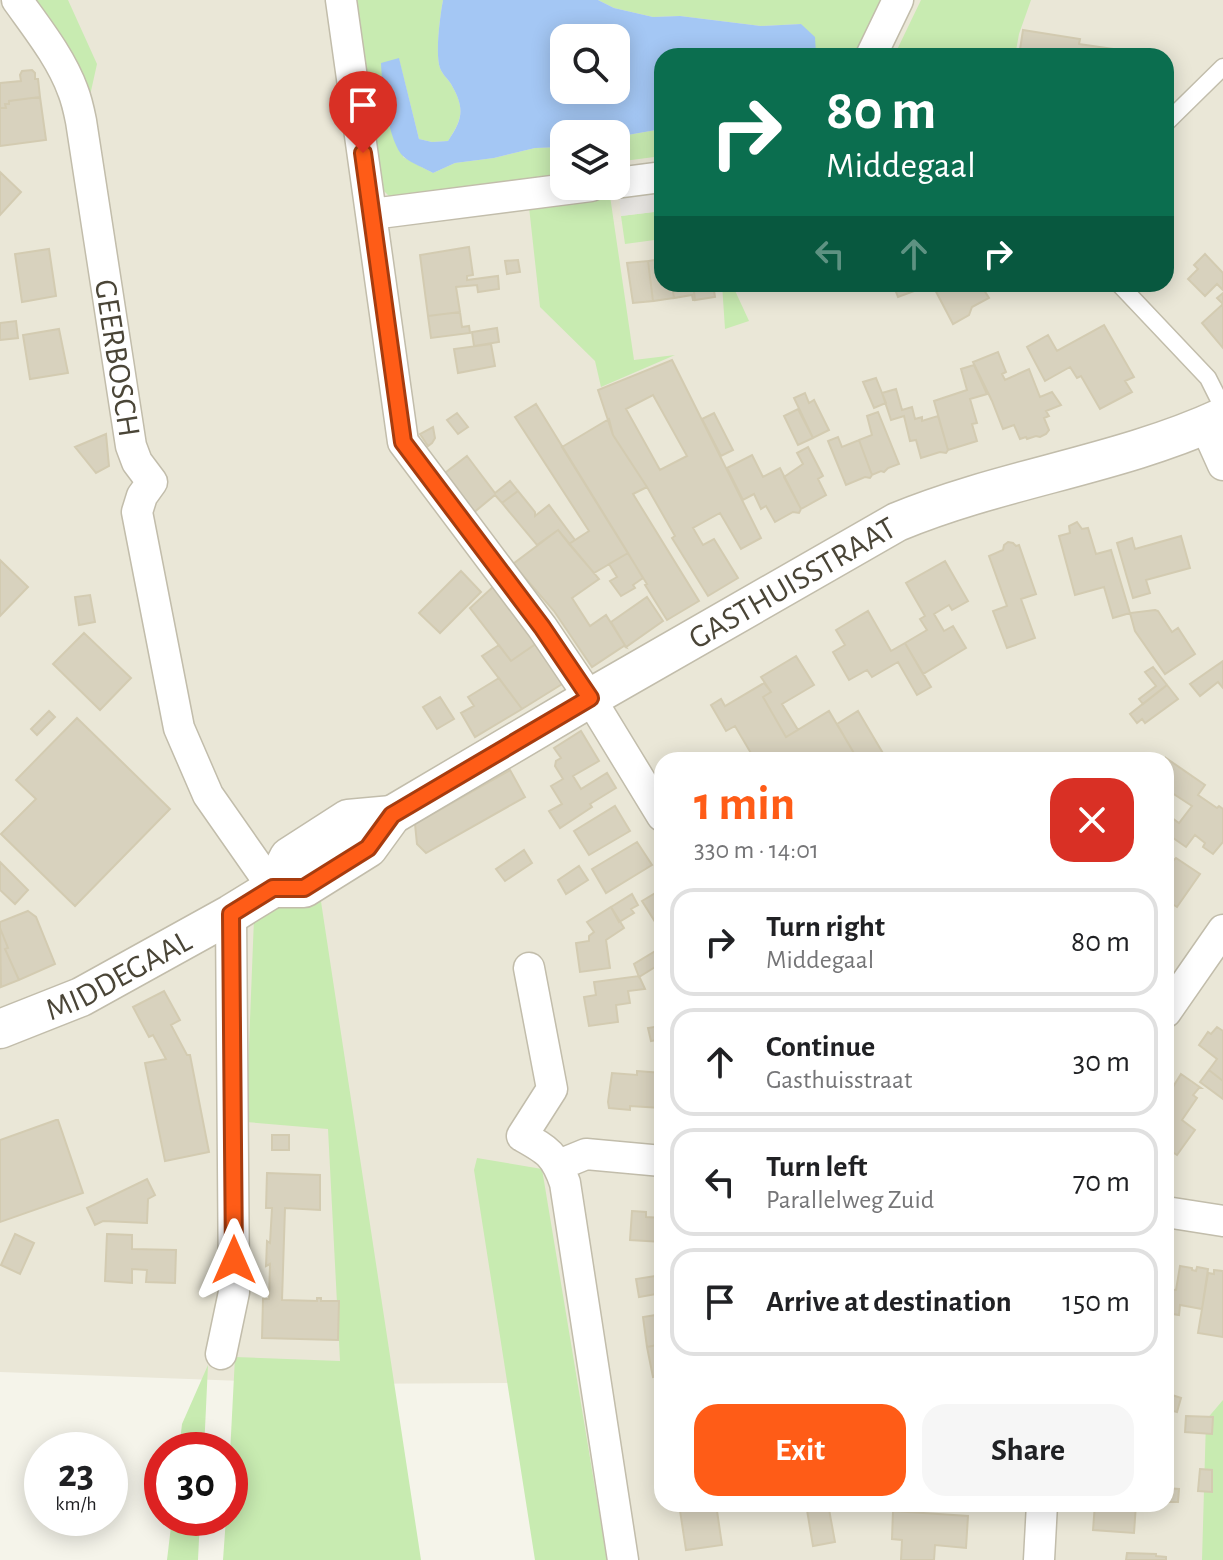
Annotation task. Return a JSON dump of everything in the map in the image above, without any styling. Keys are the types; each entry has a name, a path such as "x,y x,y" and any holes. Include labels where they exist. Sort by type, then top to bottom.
{"street":[{"name":"GEERBOSCH","path":"17,0 61,66 73,90 81,121 129,433 137,462 152,482 142,496 137,512 179,728 208,795 273,888"},
{"path":"341,0 403,442 542,627 654,803"},
{"path":"875,48 898,0"},
{"path":"630,181 654,178"},
{"path":"372,214 550,191"},
{"path":"1217,416 1223,465"},
{"name":"GASTHUISSTRAAT","path":"326,854 348,819 392,815 897,522 936,506 1123,454 1217,416"},
{"name":"MIDDEGAAL","path":"0,1029 81,997 231,914 273,888 289,857 326,854"},
{"path":"221,1354 234,1292 231,914"},
{"path":"1174,1000 1223,930"},
{"path":"529,968 552,1089 522,1136 547,1151 559,1165 565,1183 623,1560"},
{"path":"559,1165 586,1154 654,1160"},
{"path":"1174,1213 1223,1221"},
{"path":"1039,1560 1042,1512"}],"lane":[{"path":"1174,115 1223,67"},
{"path":"1127,292 1208,378 1217,416"}],"shaded area":[{"path":"0,0 1223,0 1223,1560 556,1560 518,1383 324,1384 0,1372"},
{"path":"654,191 654,212 621,216 619,200 630,200 630,194"}],"green space":[{"path":"31,0 68,0 97,64 89,100"},
{"path":"351,0 443,0 438,35 439,62 459,100 459,119 448,141 419,139 399,59 403,157 433,173 455,163 550,147 550,180 390,197 378,185"},
{"path":"598,0 883,0 859,48 813,48 801,24 761,26 680,16 653,17 614,8"},
{"path":"921,0 1031,0 1016,48 898,48"},
{"path":"654,130 654,157 630,160 630,135"},
{"path":"581,200 611,200 634,360 675,355 601,387 595,361 540,307 529,207"},
{"path":"654,212 654,240 625,244 621,216"},
{"path":"723,292 736,292 749,321 725,329"},
{"path":"320,895 421,1560 223,1560 225,1536 248,1536 248,1432 231,1432 235,1357 340,1361 328,1129 246,1122 254,918 262,912"},
{"path":"477,1158 542,1169 607,1560 535,1560 474,1170"},
{"path":"208,1365 205,1432 181,1432"},
{"path":"1223,1400 1223,1560 1202,1560 1206,1420"},
{"path":"170,1536 199,1536 198,1560 167,1560"}],"water":[{"path":"443,0 598,0 614,8 653,17 680,16 761,26 801,24 815,37 816,48 654,48 654,130 630,135 630,120 550,120 550,147 455,163 433,173 407,159 398,150 387,113 381,63 399,58 419,139 448,141 457,126 460,107 456,92 441,70 438,54"}],"building":[{"path":"1023,30 1080,39 1079,44 1106,48 1020,48"},
{"path":"32,70 35,79 38,79 40,97 9,101 5,104 6,108 0,108 0,83 21,81 22,71"},
{"path":"40,97 46,140 0,146 0,108 6,108 5,104 9,101"},
{"path":"0,172 21,192 0,215"},
{"path":"469,247 473,275 467,276 467,280 498,276 499,289 478,292 477,285 456,287 460,312 428,316 420,255"},
{"path":"49,249 56,296 22,302 15,254"},
{"path":"1205,254 1223,273 1223,290 1217,284 1205,296 1188,279 1198,269 1194,265"},
{"path":"518,260 520,272 507,274 505,261"},
{"path":"654,260 654,292 673,292 674,298 653,301 648,261"},
{"path":"648,261 653,301 633,303 627,263"},
{"path":"673,292 694,292 695,300 692,295 674,298"},
{"path":"694,292 714,292 715,297 695,300"},
{"path":"936,292 985,292 989,298 972,307 969,315 953,324"},
{"path":"1223,304 1223,348 1202,323"},
{"path":"460,312 462,327 469,326 470,333 431,338 428,316"},
{"path":"16,321 18,338 0,340 0,323"},
{"path":"1104,325 1134,377 1125,381 1132,392 1100,409 1081,376 1077,378 1070,367 1045,381 1027,347 1048,335 1057,351"},
{"path":"497,328 499,342 474,346 472,332"},
{"path":"59,329 68,373 30,379 23,335"},
{"path":"491,344 495,366 458,373 454,349"},
{"path":"998,352 1006,372 1002,374 1005,380 1029,369 1040,397 1052,392 1061,405 1046,411 1049,416 1044,418 1049,430 1046,434 1020,439 1014,425 1003,429 973,362"},
{"path":"672,360 761,538 741,549 720,513 693,528 703,545 714,539 738,578 708,596 672,538 675,536 647,487 613,435 598,390","holes":["653,395 687,456 660,470 626,409"]},
{"path":"974,365 987,394 970,399 977,423 972,424 977,441 948,450 934,401 967,390 961,369"},
{"path":"876,378 886,403 874,408 863,382"},
{"path":"896,389 902,410 912,407 915,419 922,417 922,421 938,416 948,450 946,453 921,458 916,440 910,441 904,416 891,420 882,393"},
{"path":"805,393 809,403 814,400 829,430 813,438 794,398"},
{"path":"536,404 628,553 594,573 569,544 589,531 515,417"},
{"path":"798,409 813,438 798,445 784,416"},
{"path":"878,412 899,464 872,475 859,440 872,435 867,416"},
{"path":"457,413 468,427 458,434 447,420"},
{"path":"714,413 733,450 721,456 702,419"},
{"path":"609,419 613,435 647,487 633,494 699,601 667,620 562,447"},
{"path":"433,427 435,438 428,446 420,434"},
{"path":"106,434 109,466 96,473 75,447"},
{"path":"838,437 842,447 859,440 872,475 870,478 846,485 828,441"},
{"path":"808,447 823,476 818,479 826,495 801,509 784,477 803,464 797,453"},
{"path":"752,455 763,477 780,468 801,509 799,513 793,512 775,522 766,506 761,509 754,494 743,500 727,468"},
{"path":"467,456 495,493 510,481 518,491 502,503 495,495 472,514 441,476"},
{"path":"518,491 535,516 549,505 575,540 569,544 558,530 537,545 502,503"},
{"path":"1077,522 1082,529 1088,528 1096,554 1111,550 1130,613 1113,618 1104,587 1075,595 1059,536 1070,533 1069,526"},
{"path":"558,530 599,579 572,598 590,626 606,615 626,647 592,667 554,611 513,564"},
{"path":"1181,536 1190,568 1146,580 1150,593 1133,598 1117,543 1132,538 1135,549"},
{"path":"1008,542 1019,545 1036,594 1021,599 1035,638 1007,648 993,611 1007,606 989,556 1003,550"},
{"path":"628,553 643,578 633,585 635,588 621,596 610,581 617,577 609,564"},
{"path":"0,560 28,587 0,616"},
{"path":"945,561 968,601 952,610 949,605 934,614 944,631 953,626 966,648 923,674 905,643 927,630 920,619 925,616 906,583"},
{"path":"461,571 481,592 440,633 419,613"},
{"path":"495,585 540,641 511,661 470,608"},
{"path":"90,595 95,622 79,625 75,597"},
{"path":"647,597 663,621 626,647 611,622"},
{"path":"1155,610 1172,632 1178,628 1195,654 1165,674 1135,631 1130,613"},
{"path":"868,611 891,651 905,643 931,687 917,695 898,662 872,677 867,670 849,680 833,652 845,645 836,630"},
{"path":"84,633 131,678 100,710 53,664"},
{"path":"540,641 567,681 522,709 482,656 499,645 511,661"},
{"path":"796,656 814,685 782,704 798,730 786,737 763,697 771,692 761,677"},
{"path":"1223,661 1223,688 1218,682 1200,696 1190,684"},
{"path":"1153,667 1167,685 1143,704 1139,699 1156,686 1145,672"},
{"path":"499,678 522,709 475,737 461,713 474,706 468,697"},
{"path":"764,683 771,692 763,697 786,737 829,711 853,752 750,752 735,726 726,731 711,705 721,699 725,706"},
{"path":"1167,685 1178,699 1145,723 1142,719 1137,723 1130,714"},
{"path":"440,697 454,719 437,729 423,707"},
{"path":"49,711 55,717 37,735 31,729"},
{"path":"858,711 882,752 853,752 837,724"},
{"path":"77,718 170,809 75,906 1,834 36,799 16,780"},
{"path":"581,731 599,761 573,776 581,789 607,773 616,788 560,828 549,811 562,804 551,786 563,779 555,766 561,758 554,748"},
{"path":"1174,764 1205,785 1198,795 1223,809 1223,842 1213,854 1203,847 1205,843 1195,835 1186,847 1174,839 1174,819 1179,823 1192,806 1174,794"},
{"path":"510,770 525,797 426,853 417,844 415,824"},
{"path":"615,806 630,831 589,855 574,831"},
{"path":"637,842 652,865 606,893 592,869"},
{"path":"524,850 532,863 505,881 496,869"},
{"path":"1176,858 1200,874 1177,907 1174,905"},
{"path":"0,862 28,890 15,904 0,890"},
{"path":"579,866 588,880 566,894 558,880"},
{"path":"632,894 638,905 631,909 634,913 619,922 611,907"},
{"path":"654,894 654,920 642,901"},
{"path":"611,907 624,928 606,940 610,968 580,972 576,943 589,941 589,936 594,932 587,922"},
{"path":"28,911 36,917 55,964 19,980 5,949 8,948 0,922"},
{"path":"0,928 8,948 5,949 19,980 1,987"},
{"path":"654,952 654,968 639,977 634,964"},
{"path":"639,976 645,989 628,991 630,1003 616,1005 618,1022 589,1026 584,997 596,995 594,982"},
{"path":"164,991 180,1020 171,1025 187,1055 190,1055 209,1152 165,1161 145,1063 166,1059 153,1035 149,1037 133,1007"},
{"path":"654,1027 654,1040 651,1041 648,1028"},
{"path":"1217,1027 1223,1031 1223,1081 1209,1070 1217,1059 1199,1045 1208,1032 1211,1034"},
{"path":"1209,1070 1223,1081 1223,1099 1200,1082"},
{"path":"637,1071 654,1072 654,1108 609,1108 612,1073 637,1075"},
{"path":"1181,1074 1201,1088 1193,1095 1197,1098 1182,1120 1195,1130 1177,1155 1174,1153 1174,1085"},
{"path":"56,1120 83,1193 0,1222 0,1140"},
{"path":"272,1135 289,1135 289,1150 272,1150"},
{"path":"267,1173 320,1175 320,1210 285,1208 282,1300 317,1301 321,1298 321,1301 339,1301 338,1340 262,1338 263,1299 269,1299 270,1264 266,1266 272,1208 266,1208"},
{"path":"147,1179 155,1195 148,1199 147,1223 103,1221 95,1225 87,1208"},
{"path":"632,1211 646,1212 646,1217 654,1218 654,1242 630,1240"},
{"path":"15,1234 34,1243 20,1274 1,1265"},
{"path":"107,1234 132,1235 132,1249 176,1250 175,1283 146,1282 147,1270 132,1269 132,1283 105,1281"},
{"path":"1180,1266 1196,1271 1197,1267 1208,1269 1202,1309 1180,1305 1179,1315 1174,1314"},
{"path":"1214,1270 1223,1271 1223,1337 1198,1333 1208,1273 1214,1274"},
{"path":"654,1276 654,1294 639,1297 636,1279"},
{"path":"654,1315 654,1346 647,1347 643,1317"},
{"path":"654,1346 653,1377 647,1347"},
{"path":"1174,1396 1181,1398 1177,1412 1174,1411"},
{"path":"1186,1416 1213,1417 1212,1434 1185,1432"},
{"path":"1200,1469 1212,1470 1212,1492 1198,1491"},
{"path":"1174,1489 1179,1489 1178,1502 1174,1502"},
{"path":"680,1512 717,1512 722,1545 686,1550"},
{"path":"807,1512 829,1512 835,1542 813,1546"},
{"path":"893,1512 968,1516 966,1548 935,1545 934,1560 901,1560 902,1540 892,1539"},
{"path":"1094,1512 1135,1512 1134,1533 1093,1530"},
{"path":"1127,1553 1156,1554 1166,1557 1166,1560 1126,1560"}],"route":[{"path":"234,1260 231,914 273,888 304,888 368,848 392,815 590,698 542,627 403,442 363,153"}]}
